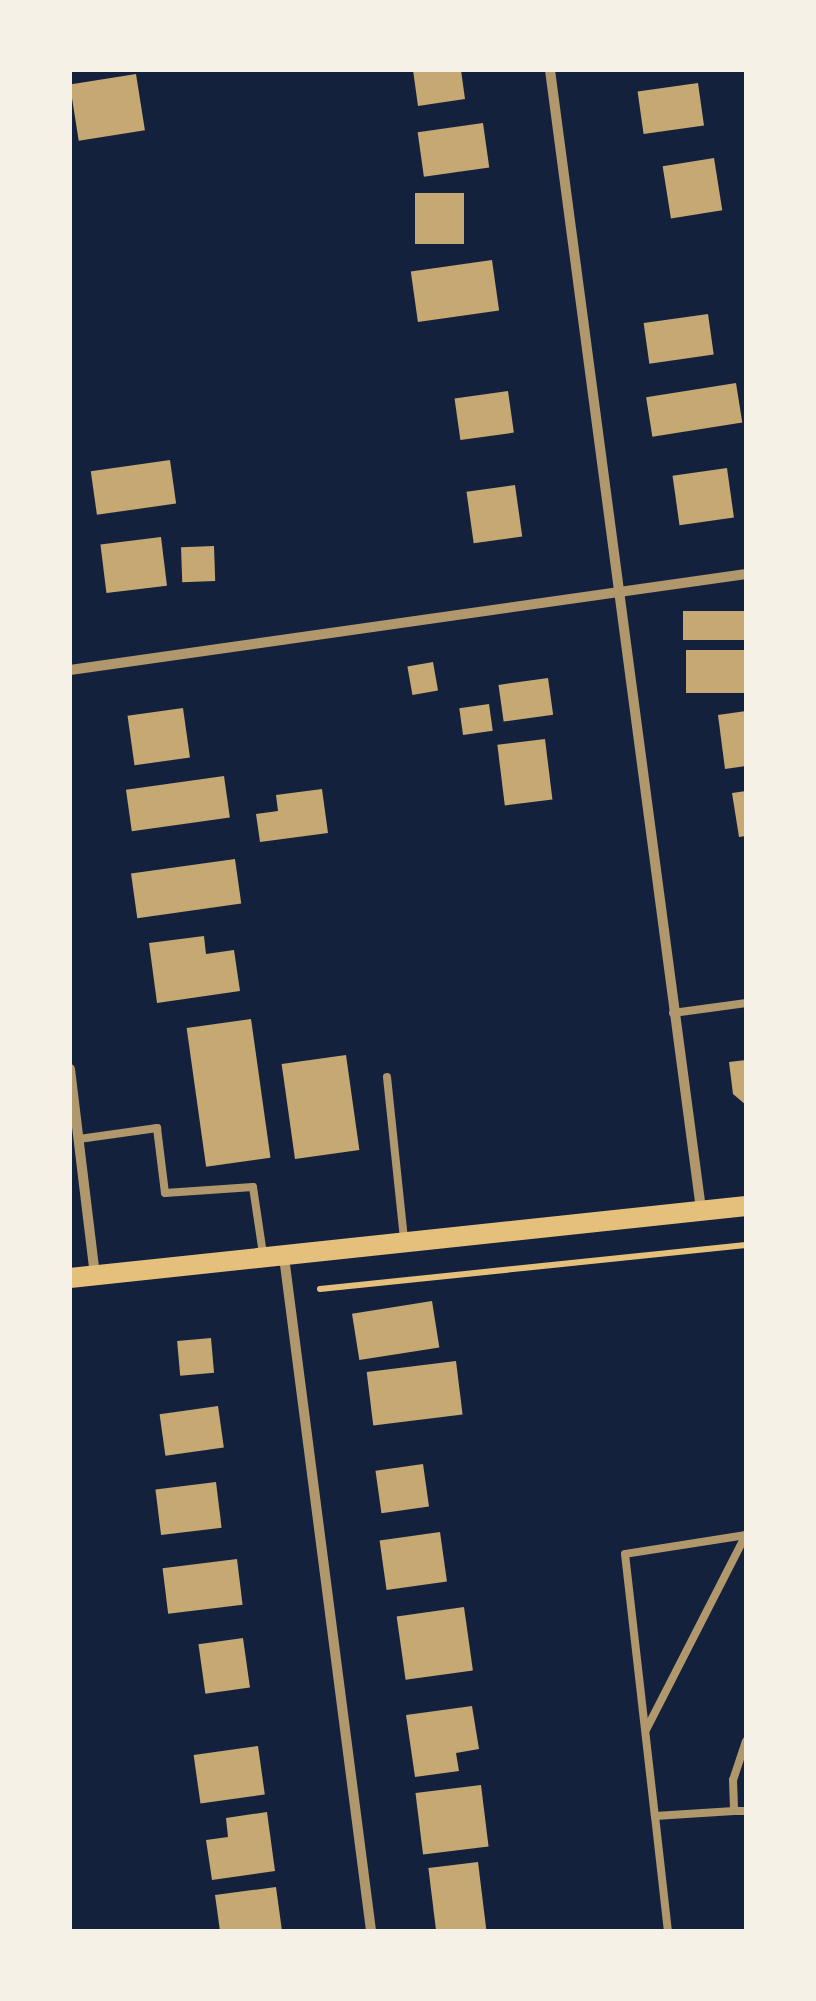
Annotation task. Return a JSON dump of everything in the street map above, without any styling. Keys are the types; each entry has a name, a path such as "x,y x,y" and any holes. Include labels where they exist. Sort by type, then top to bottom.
{"main road":[{"path":"70,1278 746,1206"}],"street":[{"path":"550,70 701,1210"},
{"path":"70,670 621,588 746,574"},
{"path":"70,1069 95,1275"},
{"path":"274,1258 371,1931"}],"lane":[{"path":"673,1013 746,1003"},
{"path":"387,1077 405,1243"},
{"path":"78,1139 157,1128 165,1193 253,1186 274,1258"},
{"path":"646,1730 746,1534 625,1554 668,1931"},
{"path":"734,1811 733,1769 746,1741"},
{"path":"656,1816 746,1811"}],"path":[{"path":"320,1289 746,1245"}],"building":[{"path":"413,70 461,70 465,99 418,106"},
{"path":"136,74 145,130 79,141 70,84"},
{"path":"698,83 704,126 644,134 638,91"},
{"path":"483,123 489,168 424,177 418,132"},
{"path":"714,158 722,210 671,218 663,166"},
{"path":"415,193 464,193 464,244 415,244"},
{"path":"492,260 499,311 418,322 411,271"},
{"path":"708,314 714,355 649,364 644,323"},
{"path":"736,383 742,423 652,437 646,397"},
{"path":"508,391 514,433 460,440 455,399"},
{"path":"170,460 176,504 97,515 91,471"},
{"path":"727,468 734,518 679,525 673,476"},
{"path":"515,485 522,536 474,543 466,492"},
{"path":"161,537 167,586 106,593 100,544"},
{"path":"214,546 215,581 182,582 181,547"},
{"path":"683,611 746,611 746,640 683,640"},
{"path":"686,650 746,650 746,693 686,693"},
{"path":"433,662 438,691 412,695 407,667"},
{"path":"548,678 553,715 504,722 498,685"},
{"path":"489,704 493,731 463,735 459,708"},
{"path":"183,708 190,758 135,765 128,716"},
{"path":"746,711 746,766 725,769 718,715"},
{"path":"545,739 552,800 505,805 497,745"},
{"path":"224,776 230,818 132,831 126,790"},
{"path":"322,789 328,833 260,842 256,814 278,811 276,795"},
{"path":"746,791 746,836 739,837 732,793"},
{"path":"235,859 241,904 137,918 131,874"},
{"path":"204,936 206,954 234,950 240,991 157,1003 149,943"},
{"path":"251,1019 270,1158 206,1167 187,1028"},
{"path":"346,1055 359,1150 295,1159 282,1064"},
{"path":"746,1060 746,1105 733,1094 729,1062"},
{"path":"432,1301 439,1347 359,1360 352,1314"},
{"path":"211,1338 214,1373 180,1376 177,1341"},
{"path":"456,1361 463,1415 373,1426 367,1372"},
{"path":"218,1406 224,1448 165,1456 160,1414"},
{"path":"423,1464 429,1507 381,1513 375,1471"},
{"path":"216,1482 222,1528 161,1535 155,1489"},
{"path":"440,1532 447,1582 387,1590 380,1540"},
{"path":"237,1559 243,1605 168,1614 163,1568"},
{"path":"464,1607 473,1670 406,1680 397,1616"},
{"path":"243,1638 250,1688 205,1694 198,1644"},
{"path":"472,1706 479,1749 456,1753 459,1771 415,1777 406,1715"},
{"path":"258,1746 265,1795 200,1804 194,1755"},
{"path":"481,1785 489,1847 423,1855 415,1793"},
{"path":"267,1812 275,1871 212,1880 206,1840 228,1837 226,1818"},
{"path":"478,1862 486,1931 436,1931 428,1868"},
{"path":"276,1887 282,1931 220,1931 215,1895"}]}
